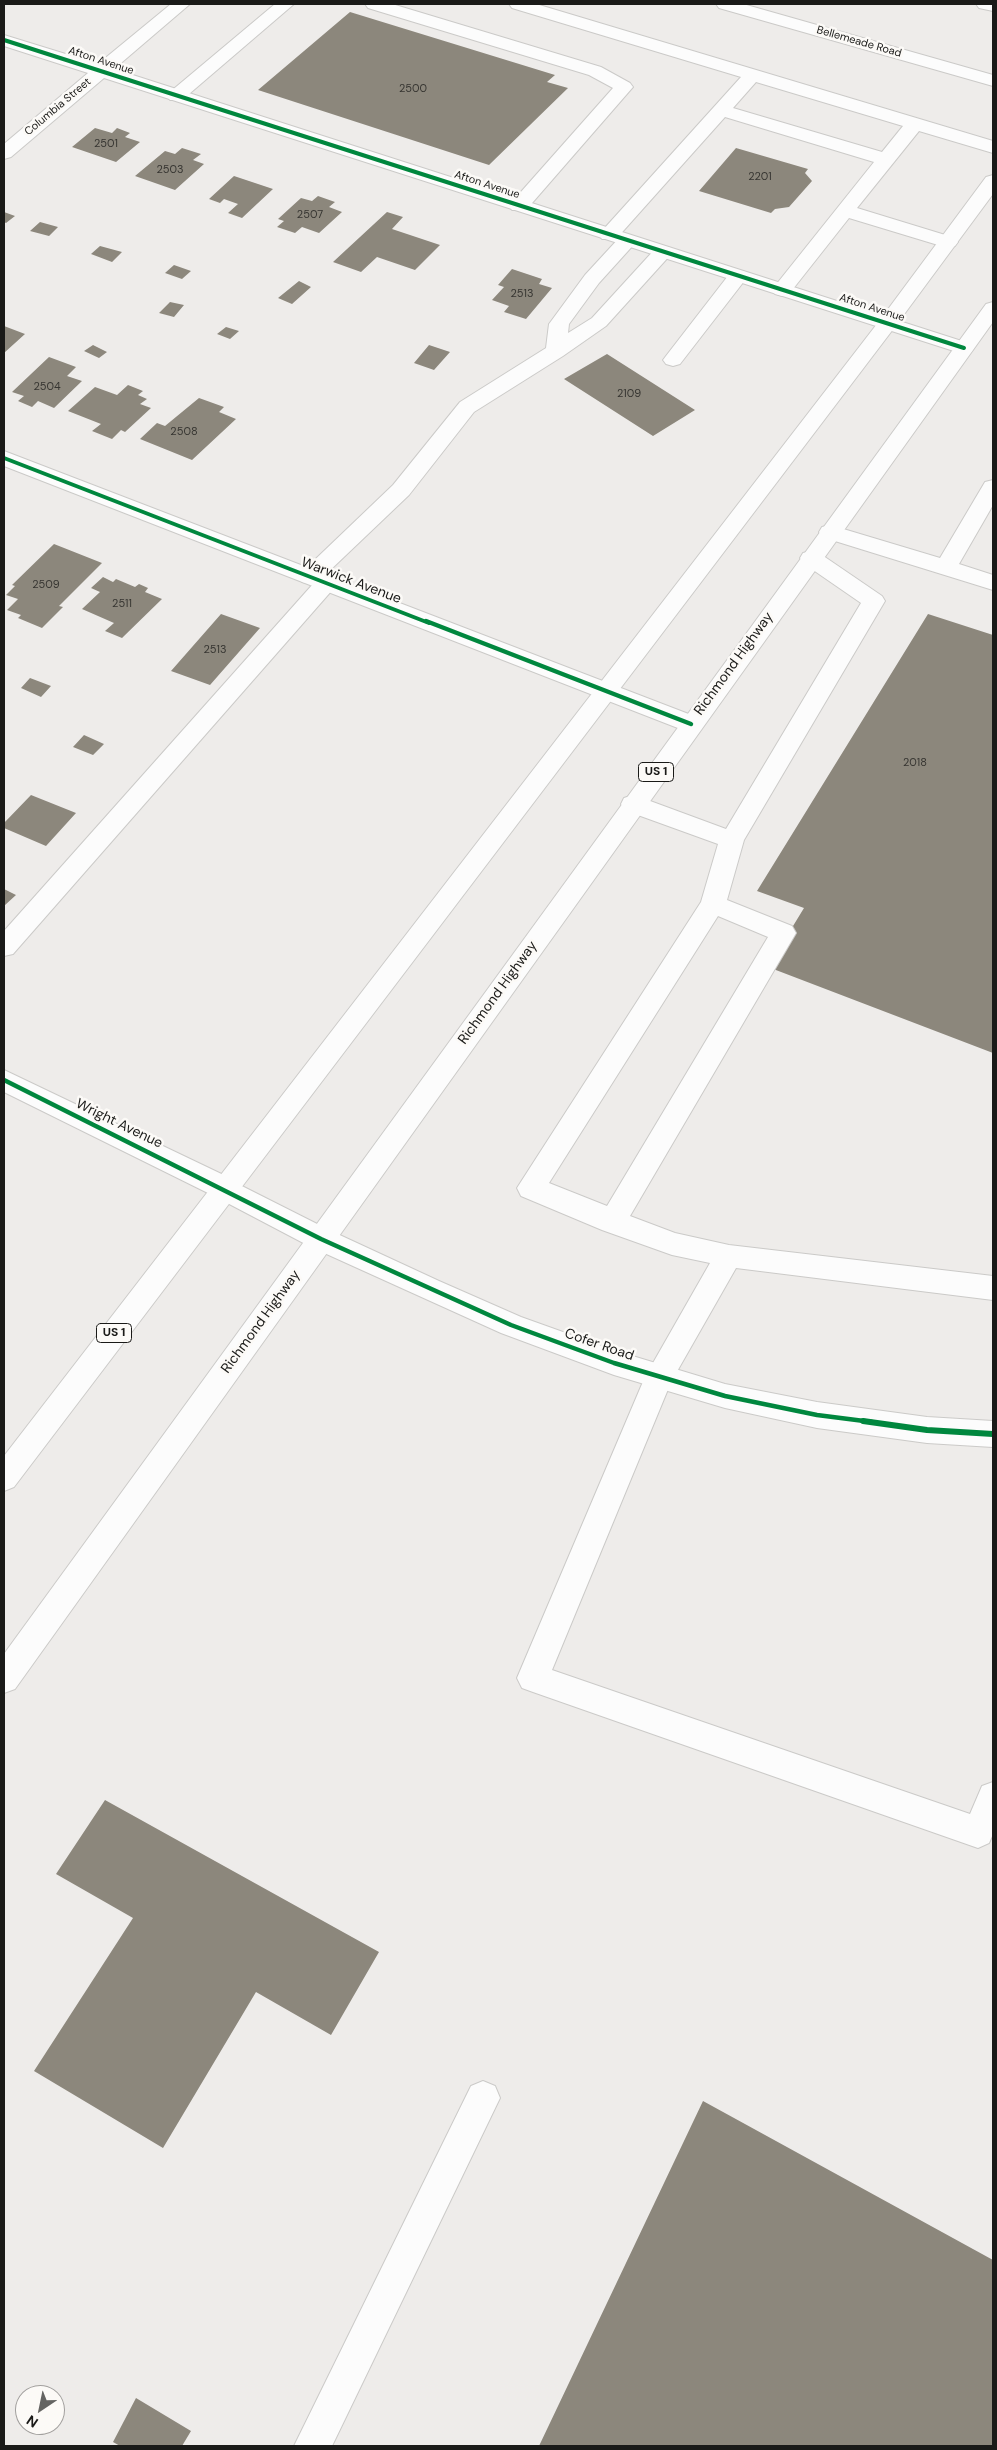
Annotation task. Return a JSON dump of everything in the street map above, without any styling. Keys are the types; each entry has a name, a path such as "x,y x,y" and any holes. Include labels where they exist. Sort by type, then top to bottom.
{"main road":[{"name":"Columbia Street","path":"4,153 181,4"},
{"path":"176,96 285,4"},
{"path":"374,4 595,72 624,87 519,206"},
{"path":"518,4 993,147"},
{"name":"Bellemeade Road","path":"725,4 993,81"},
{"path":"985,4 993,6"},
{"name":"Afton Avenue","path":"4,40 964,348"},
{"path":"556,352 559,324 618,238 752,74"},
{"path":"721,110 886,159"},
{"path":"782,290 915,123"},
{"name":"US 1","path":"4,1478 224,1188 887,324 993,181"},
{"path":"845,211 948,242"},
{"path":"4,946 318,580 401,490 467,407 556,352 600,322 663,252"},
{"path":"673,360 738,276"},
{"name":"Richmond Highway","path":"4,1679 633,804 993,308"},
{"name":"Warwick Avenue","path":"4,458 691,724"},
{"path":"946,567 993,487"},
{"path":"830,532 993,583"},
{"path":"811,558 874,601 732,840 713,904 531,1188 612,1222 672,1244 729,1256 993,1288"},
{"path":"633,804 732,840"},
{"path":"612,1222 783,933 713,904"},
{"name":"Wright Avenue","path":"4,1080 224,1188"},
{"name":"Cofer Road","path":"224,1188 322,1238 511,1325 614,1363 725,1396 818,1415 927,1430 993,1434"},
{"path":"729,1256 659,1376 533,1678 978,1832 993,1797"},
{"path":"313,2446 483,2098"}],"building":[{"path":"350,12 555,75 547,82 568,88 489,165 258,90"},
{"path":"95,128 112,133 117,128 130,133 125,137 140,142 116,162 72,147"},
{"path":"182,148 201,154 193,160 204,164 175,190 135,176 165,151 175,154"},
{"path":"736,148 808,169 805,173 812,181 789,207 775,209 771,213 699,191"},
{"path":"234,176 273,189 242,218 228,213 238,204 224,199 220,203 209,199"},
{"path":"318,196 335,202 329,207 342,212 319,233 302,227 295,233 277,227 284,221 278,219 301,198 312,201"},
{"path":"4,212 15,216 6,223 4,222"},
{"path":"387,212 403,217 392,229 440,245 415,270 377,257 361,272 333,262"},
{"path":"40,222 58,227 49,236 30,231"},
{"path":"100,246 122,252 112,262 91,254"},
{"path":"174,265 191,271 182,279 165,273"},
{"path":"512,269 542,279 539,284 552,288 526,319 504,312 509,306 492,300 504,287 498,285"},
{"path":"299,281 311,287 292,304 278,298"},
{"path":"170,302 184,305 174,317 159,313"},
{"path":"4,326 25,334 4,353"},
{"path":"226,327 239,331 230,339 217,334"},
{"path":"93,345 107,352 99,358 84,351"},
{"path":"429,345 450,352 434,370 414,363"},
{"path":"607,354 695,410 653,436 564,379"},
{"path":"49,357 76,367 67,376 82,381 54,408 38,401 32,407 18,401 24,396 12,392"},
{"path":"128,385 143,391 138,395 147,399 140,404 151,408 125,432 121,430 112,439 92,431 101,424 68,411 95,387 117,395"},
{"path":"199,398 224,407 219,412 236,419 192,460 140,439 157,423 165,426"},
{"path":"54,544 102,563 59,606 63,607 42,628 18,618 21,615 7,610 18,599 6,595 15,586 12,585"},
{"path":"103,577 113,582 116,579 135,587 139,584 148,588 145,592 162,599 122,638 105,631 114,623 82,609 100,592 91,588"},
{"path":"221,614 260,628 210,685 171,671"},
{"path":"928,614 993,635 993,1053 768,967 804,908 757,891"},
{"path":"30,678 51,686 41,697 21,688"},
{"path":"84,735 104,744 93,755 73,747"},
{"path":"31,795 76,813 46,846 4,828 4,823"},
{"path":"4,889 16,895 4,906"},
{"path":"105,1800 379,1952 331,2035 256,1992 163,2148 34,2071 133,1918 56,1874"},
{"path":"703,2101 993,2260 993,2446 539,2446"},
{"path":"136,2398 191,2431 182,2446 120,2446 113,2442"}],"cycle path":[{"path":"4,40 964,348"},
{"path":"4,458 691,724"},
{"path":"4,1080 321,1239 511,1325 614,1363 725,1396 817,1415 927,1430 993,1434"}]}
